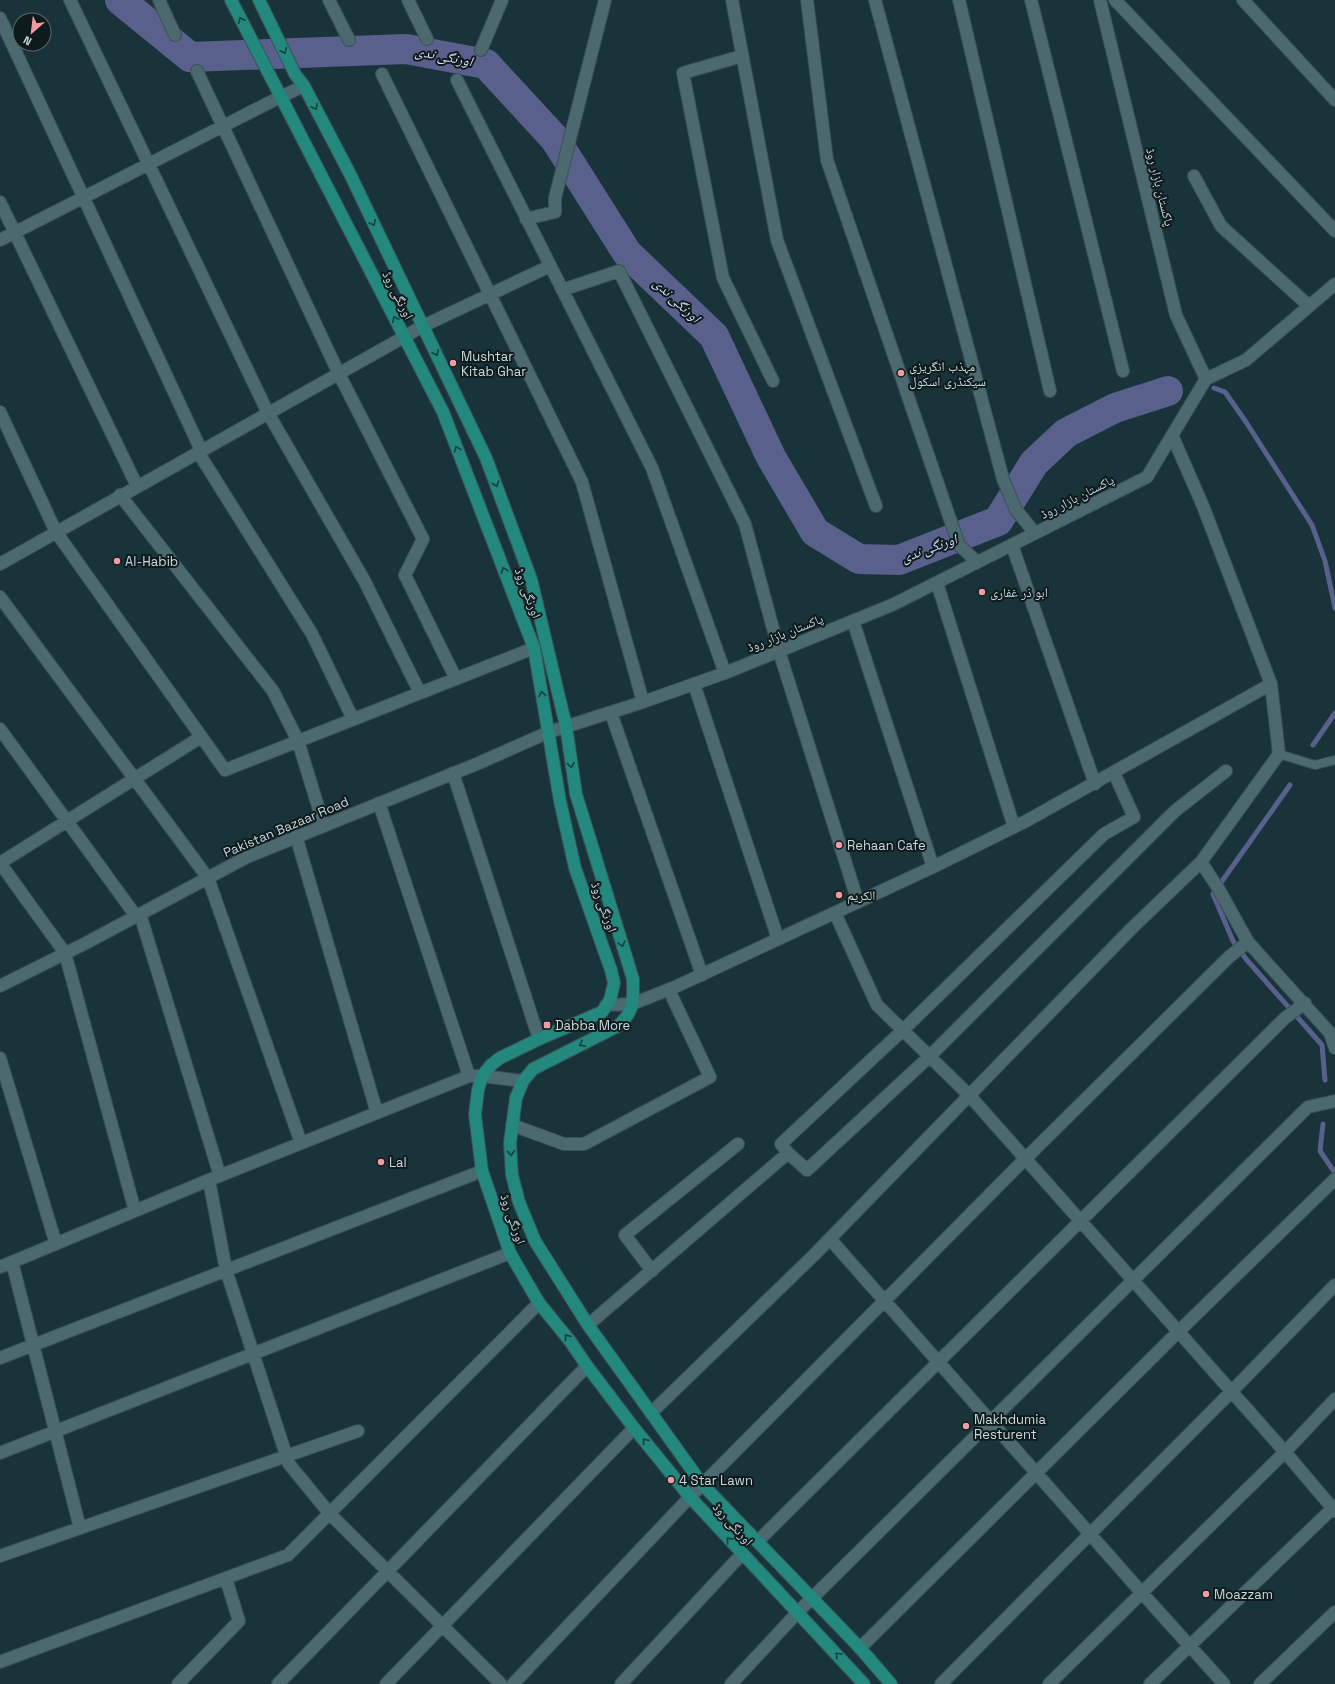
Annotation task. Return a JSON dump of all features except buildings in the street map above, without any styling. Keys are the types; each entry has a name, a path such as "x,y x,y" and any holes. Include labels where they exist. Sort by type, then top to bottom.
{"main road":[{"name":"اورنگی روڈ","path":"231,0 250,40 443,412 534,648 560,801 575,868 611,970 614,983 610,1000 602,1012 539,1039 500,1058 491,1065 482,1076 478,1090 475,1114 482,1171 510,1253 539,1304 570,1341 586,1366 634,1428 690,1497 798,1612 857,1682"},
{"name":"اورنگی روڈ","path":"259,0 295,74 304,86 350,174 486,458 531,579 566,726 576,794 633,979 632,1004 628,1017 618,1026 533,1069 523,1082 516,1098 510,1144 512,1175 519,1202 535,1241 588,1326 702,1484 860,1648 891,1684"}],"street":[{"path":"70,0 268,413 364,580 420,693"},
{"path":"159,0 175,35"},
{"path":"329,0 349,40"},
{"path":"408,0 427,38"},
{"path":"481,50 502,0"},
{"path":"526,219 554,212 555,198 605,0"},
{"path":"732,0 777,240 876,506"},
{"path":"807,0 827,160 959,545 977,562"},
{"path":"875,0 1003,479 1016,510 1035,533"},
{"path":"959,0 1050,392"},
{"path":"1031,0 1123,371"},
{"name":"پاکستان بازار روڈ","path":"549,732 611,713 725,673 892,605 1147,477 1206,379 1176,315 1100,0"},
{"path":"1115,0 1335,231"},
{"path":"1242,0 1335,100"},
{"path":"0,18 200,451 312,634 353,719"},
{"path":"742,56 683,73 723,278 773,381"},
{"path":"197,70 339,374 424,539 405,575 456,679"},
{"path":"382,74 582,482 643,702"},
{"path":"457,80 652,468 725,673"},
{"path":"0,240 304,86"},
{"path":"1194,176 1220,226 1309,306"},
{"path":"0,202 137,486"},
{"path":"0,564 120,495 423,326 550,266"},
{"path":"562,290 619,271 745,524 779,651 858,902"},
{"path":"1206,379 1246,360 1335,284"},
{"path":"0,412 56,532 225,770 534,648"},
{"path":"651,1413 830,1239 1131,929 1201,862 1279,754 1271,684 1203,506 1172,435"},
{"path":"120,495 273,691 298,741 324,826"},
{"path":"1012,545 1095,784"},
{"path":"937,582 1014,827"},
{"path":"0,597 208,878 301,1143"},
{"path":"853,621 933,867"},
{"path":"694,684 778,939"},
{"path":"606,1005 632,1004 669,990 933,867 1014,827 1095,784 1271,684"},
{"path":"611,713 702,975"},
{"path":"0,729 138,915 214,1178 226,1270 289,1464 330,1514 501,1684"},
{"name":"Pakistan Bazaar Road","path":"0,986 247,857 549,732"},
{"path":"135,1211 64,953 0,863 201,737"},
{"path":"1114,773 1134,817 1104,834 903,1030 781,1144 806,1170 929,1056 1175,810 1226,771"},
{"path":"453,773 539,1039"},
{"path":"379,803 469,1076"},
{"path":"296,836 377,1113"},
{"path":"1201,862 1218,888 1245,944 1301,1006 1333,1031 1335,1048"},
{"path":"835,913 877,1005 969,1095 1334,1509 1189,1645 1150,1684"},
{"path":"513,1684 702,1484 1025,1159 1245,944"},
{"path":"512,1125 564,1144 584,1144 710,1077 669,990"},
{"path":"758,1541 1285,1018 1301,1006"},
{"path":"0,1058 56,1244"},
{"path":"0,1267 214,1178 469,1076 482,1076 523,1082"},
{"path":"731,1684 798,1612 1133,1282 1308,1107 1335,1101"},
{"path":"652,1271 625,1235 738,1144"},
{"path":"588,1326 788,1153"},
{"path":"0,1358 482,1171"},
{"path":"860,1648 1178,1332 1332,1182"},
{"path":"830,1239 1224,1684"},
{"path":"0,1453 510,1253"},
{"path":"12,1262 80,1528"},
{"path":"940,1684 1231,1392 1335,1285"},
{"path":"0,1662 288,1555 539,1304"},
{"path":"278,1684 586,1366"},
{"path":"1049,1684 1285,1452 1335,1399"},
{"path":"386,1684 634,1428"},
{"path":"0,1556 358,1431"},
{"path":"621,1684 742,1554"},
{"path":"178,1684 239,1621 226,1579"},
{"path":"1260,1684 1335,1612"}],"lane":[{"path":"1279,754 1315,765 1335,760"}],"waterway":[{"name":"اورنگی ندی","path":"120,0 190,57 406,49 486,64 555,139 627,253 714,336 771,457 815,532 859,559 899,560 998,521 1034,463 1066,433 1115,408 1168,391"},
{"path":"1214,388 1225,392 1312,525 1325,561 1335,608"},
{"path":"1313,745 1335,713"},
{"path":"1290,785 1213,894 1233,941 1246,959 1322,1045 1325,1080"},
{"path":"1323,1124 1320,1151 1335,1173"}],"place":[{"name":"Mushtar Kitab Ghar","path":"453,363"},
{"name":"مہذب انگریزی سیکنڈری اسکول","path":"901,373"},
{"name":"Al-Habib","path":"117,561"},
{"name":"ابو ذر غفاری","path":"982,592"},
{"name":"Rehaan Cafe","path":"839,845"},
{"name":"الکریم","path":"839,895"},
{"name":"Dabba More","path":"547,1025"},
{"name":"Lal","path":"381,1162"},
{"name":"Makhdumia Resturent","path":"966,1426"},
{"name":"4 Star Lawn","path":"671,1480"},
{"name":"Moazzam","path":"1206,1594"}]}
